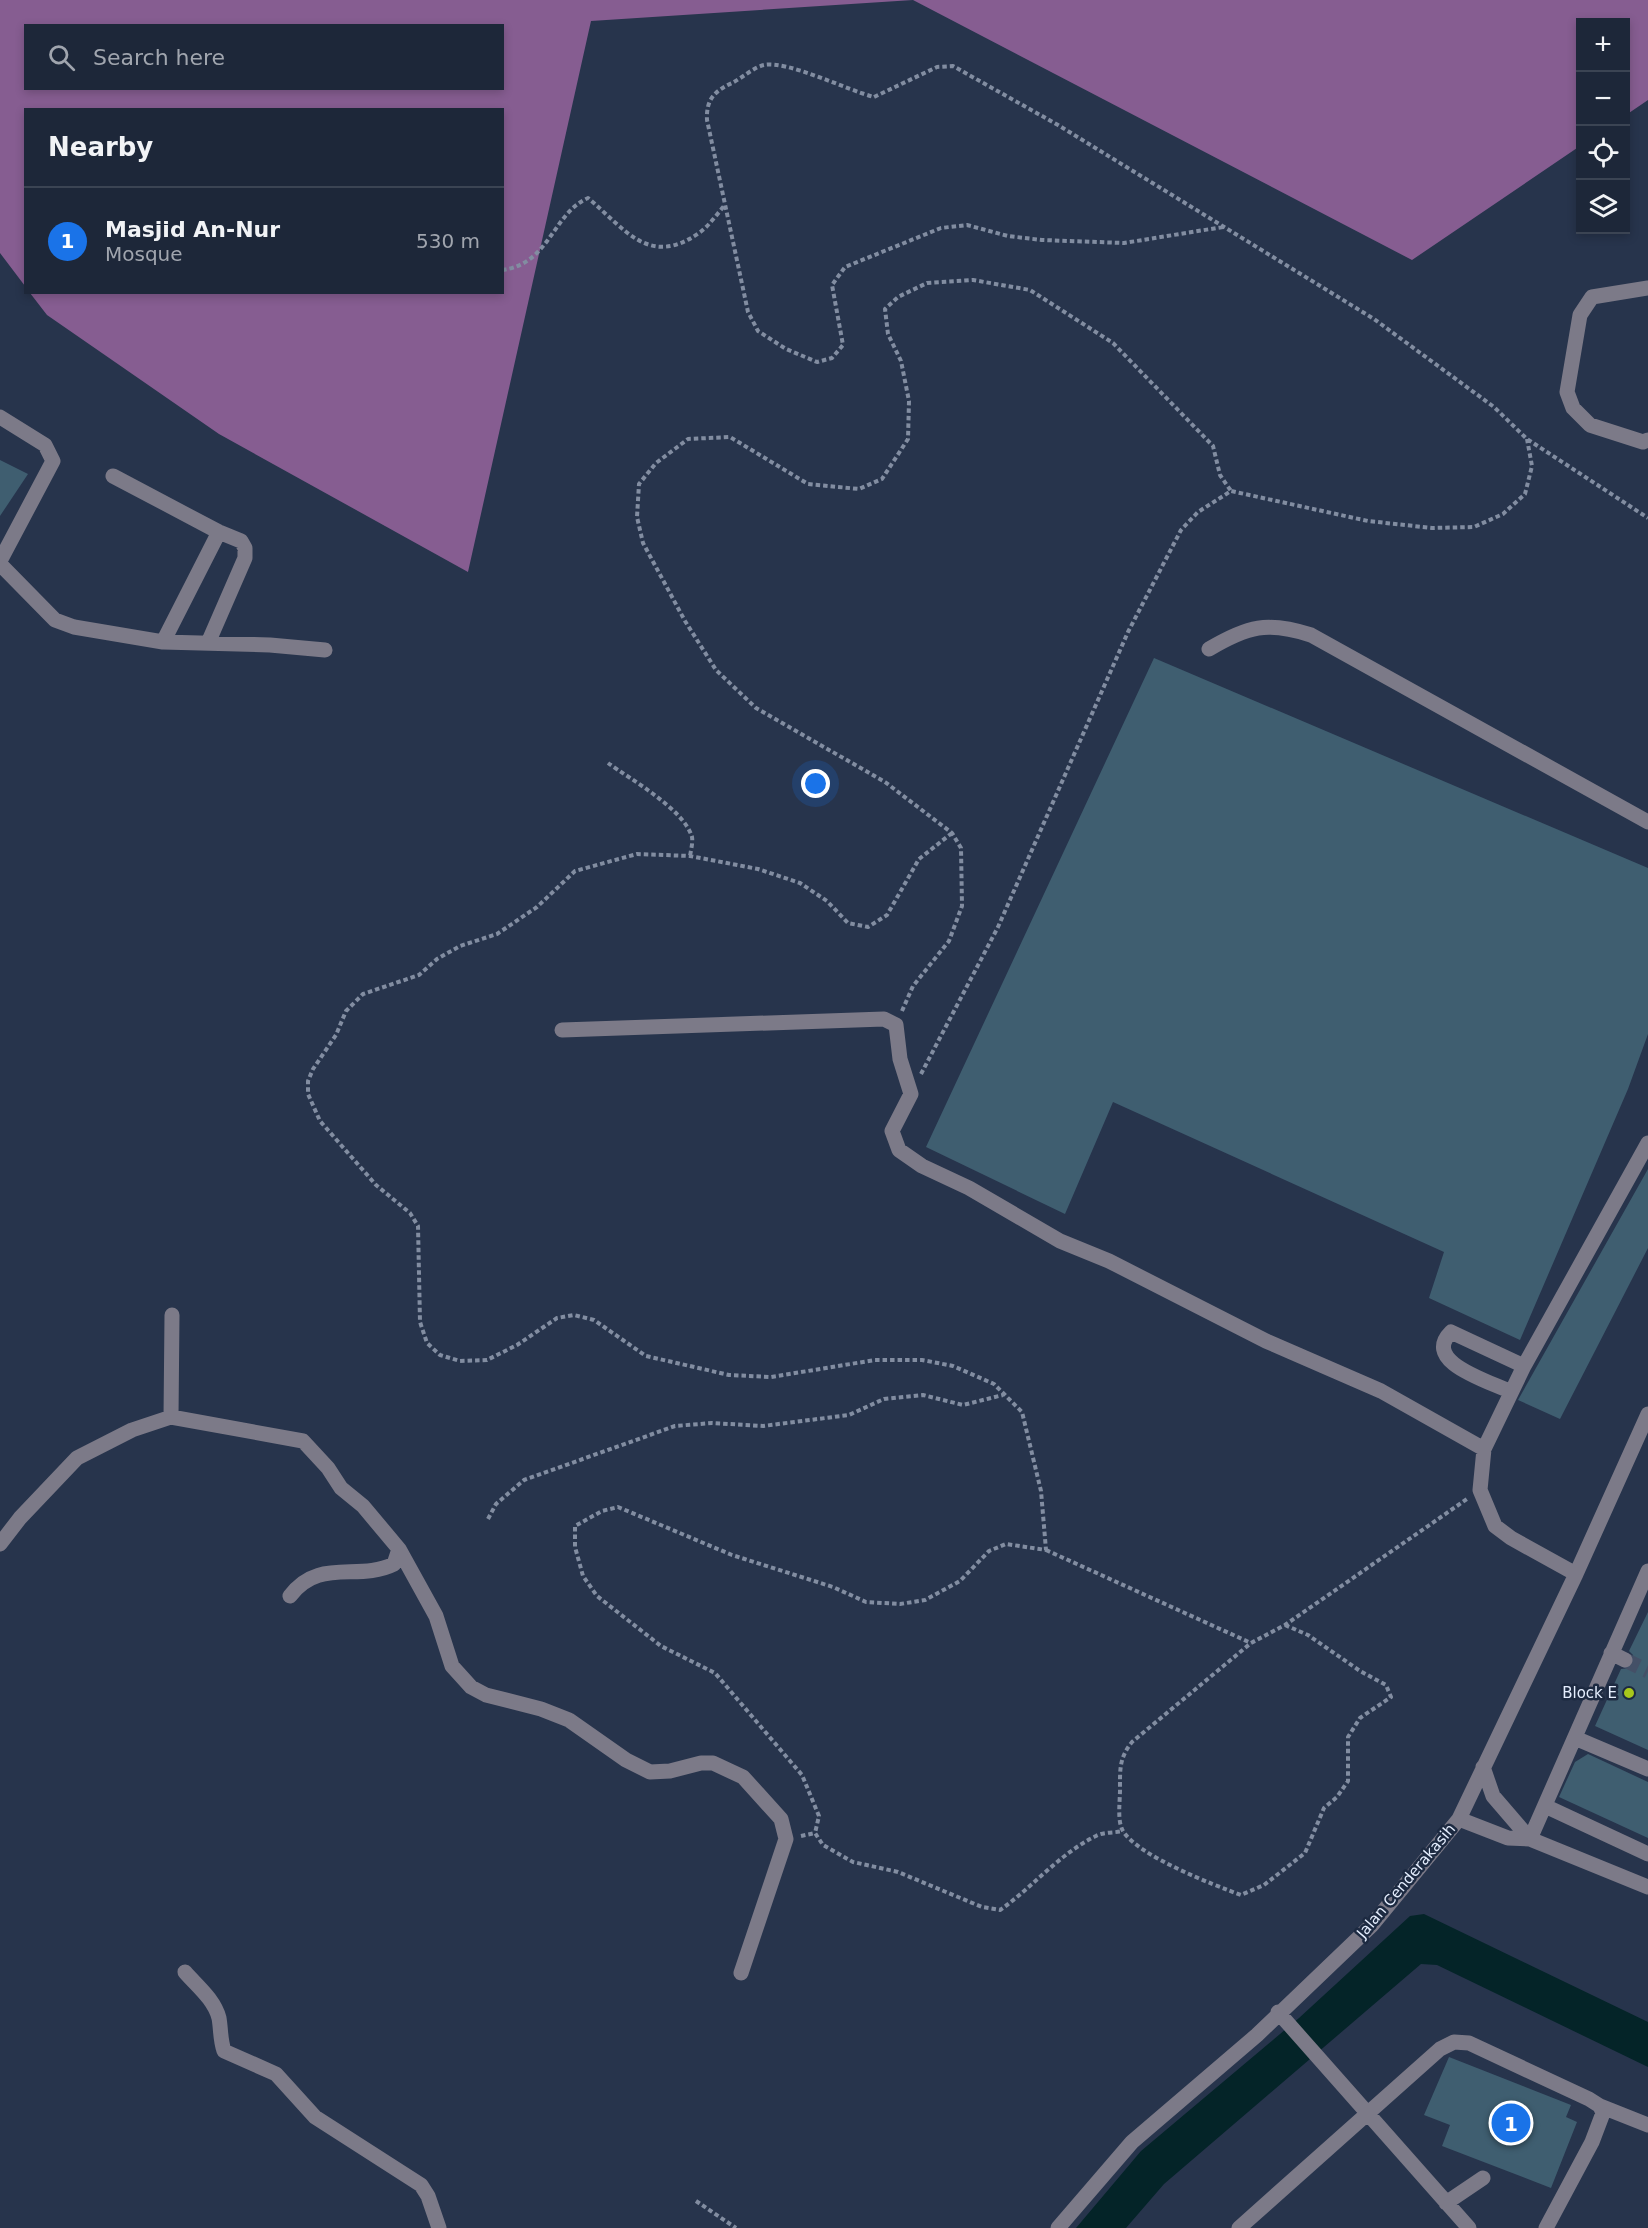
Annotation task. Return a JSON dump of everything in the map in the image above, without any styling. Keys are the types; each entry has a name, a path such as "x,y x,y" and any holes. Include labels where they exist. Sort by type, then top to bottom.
{"street":[{"path":"1648,288 1592,297 1580,315 1567,392 1573,408 1590,425 1643,442 1648,440"},
{"path":"0,417 45,445 53,461 0,563 55,620 96,633 163,642 325,650"},
{"path":"113,476 219,532 241,541 245,548 244,558 208,643"},
{"path":"163,642 219,532"},
{"path":"1209,649 1240,630 1269,626 1290,628 1311,634 1648,822"},
{"path":"562,1030 857,1019 884,1019 896,1024 900,1059 911,1094 892,1131 899,1150 922,1166 969,1188 1060,1241 1109,1261 1266,1341 1381,1391 1484,1449"},
{"path":"1576,1574 1511,1538 1495,1526 1480,1490 1484,1449 1524,1366 1648,1143"},
{"path":"171,1417 172,1315"},
{"path":"1511,1392 1449,1362 1441,1350 1442,1340 1451,1332 1524,1366"},
{"name":"Jalan Cenderakasih","path":"1058,2228 1132,2142 1257,2035 1282,2017 1372,1925 1459,1819 1576,1574 1648,1414"},
{"path":"0,1544 20,1518 77,1458 132,1430 171,1417 303,1441 328,1468 341,1488 363,1506 399,1549 436,1616 452,1666 471,1688 486,1695 541,1709 569,1720 626,1760 650,1772 670,1771 701,1762 713,1762 743,1777 781,1819 786,1839 741,1973"},
{"path":"290,1596 299,1584 309,1577 345,1571 381,1571 394,1564 399,1549"},
{"path":"1530,1839 1575,1738 1618,1657 1642,1601 1648,1571"},
{"path":"1575,1738 1648,1769"},
{"path":"1483,1767 1493,1796 1530,1839"},
{"path":"1545,1806 1648,1854"},
{"path":"1459,1819 1508,1838 1530,1839 1648,1887"},
{"path":"185,1972 214,2004 219,2020 219,2036 224,2050 276,2074 315,2117 421,2185 428,2196 439,2228"},
{"path":"1282,2017 1446,2203 1463,2226"},
{"path":"1239,2228 1440,2049 1454,2042 1469,2043 1600,2106 1648,2125"},
{"path":"1546,2228 1592,2142 1603,2113 1600,2106"},
{"path":"1446,2203 1483,2178"}],"path":[{"path":"1223,227 1124,243 1042,240 1008,236 967,225 941,228 845,267 832,285 843,345 832,358 816,362 786,349 758,331 748,312 707,120 707,104 717,89 745,77 763,65 782,64 873,97 937,67 953,66 1058,125 1374,319 1494,407 1527,439 1648,518"},
{"path":"504,270 520,268 546,244 577,203 588,198 643,244 663,249 700,233 725,204"},
{"path":"896,1024 913,986 949,941 962,906 961,848 952,832 885,783 756,708 716,670 685,621 643,543 637,517 639,484 651,470 688,440 730,437 808,484 859,489 882,479 908,439 909,411 901,361 888,334 885,309 898,297 927,283 973,280 1030,290 1113,343 1213,446 1220,475 1231,491 1368,521 1432,528 1474,527 1503,514 1525,494 1532,466 1527,439"},
{"path":"911,1094 998,927 1128,632 1181,530 1198,512 1231,491"},
{"path":"608,763 644,786 681,821 692,837 690,856"},
{"path":"952,832 919,859 887,915 868,927 848,923 826,901 800,883 758,869 690,856 637,854 574,871 537,907 498,934 460,946 437,958 419,975 363,994 346,1011 336,1035 313,1069 308,1081 308,1094 320,1121 376,1185 410,1213 418,1226 420,1322 427,1342 440,1355 460,1361 487,1360 517,1345 557,1318 574,1315 594,1320 646,1356 729,1375 771,1377 875,1360 922,1360 953,1366 994,1383 1022,1412 1041,1491 1046,1550"},
{"path":"488,1519 496,1504 524,1480 675,1426 712,1423 763,1426 849,1415 884,1399 923,1395 963,1405 1004,1395"},
{"path":"1285,1625 1308,1635 1360,1671 1386,1685 1391,1696 1360,1718 1348,1737 1348,1781 1337,1797 1324,1808 1305,1853 1264,1885 1241,1895 1153,1856 1123,1831 1120,1813 1120,1764 1123,1753 1132,1742 1251,1643 1285,1625 1480,1490"},
{"path":"1123,1831 1097,1835 1062,1857 1046,1875 1000,1910 982,1907 898,1872 853,1862 823,1845 815,1833 819,1816 802,1775 715,1673 661,1646 597,1596 583,1576 575,1547 574,1526 602,1511 618,1507 732,1555 833,1587 866,1602 900,1604 925,1600 960,1581 989,1551 1006,1544 1046,1550 1251,1643"},
{"path":"696,2201 736,2228"}],"shaded area":[{"path":"0,0 913,0 591,21 468,572 219,434 47,315 31,294 504,294 504,108 24,108 24,285 0,253"},
{"path":"913,0 1648,0 1648,100 1630,112 1630,18 1576,18 1576,149 1412,260"},
{"path":"1424,1914 1648,2022 1648,2067 1437,1965 1421,1964 1164,2184 1126,2228 1076,2228 1141,2151 1299,2018 1410,1916"}],"building":[{"path":"0,460 28,474 0,516"},
{"path":"1154,658 1648,868 1648,1034 1628,1089 1520,1340 1429,1298 1444,1252 1113,1102 1065,1214 926,1147"},
{"path":"1648,1169 1648,1248 1560,1419 1518,1400"},
{"name":"Block E","path":"1648,1612 1648,1750 1595,1726 1621,1669 1630,1668 1634,1664 1633,1655 1629,1651"},
{"path":"1588,1754 1648,1782 1648,1838 1559,1797 1575,1762"},
{"path":"1449,2057 1571,2105 1566,2117 1577,2122 1551,2188 1442,2146 1450,2125 1424,2115"}],"tunnel":[{"path":"1625,1660 1648,1671"}],"place":[{"name":"Block E","path":"1629,1693"},
{"name":"Masjid An-Nur","path":"1511,2123"}]}
